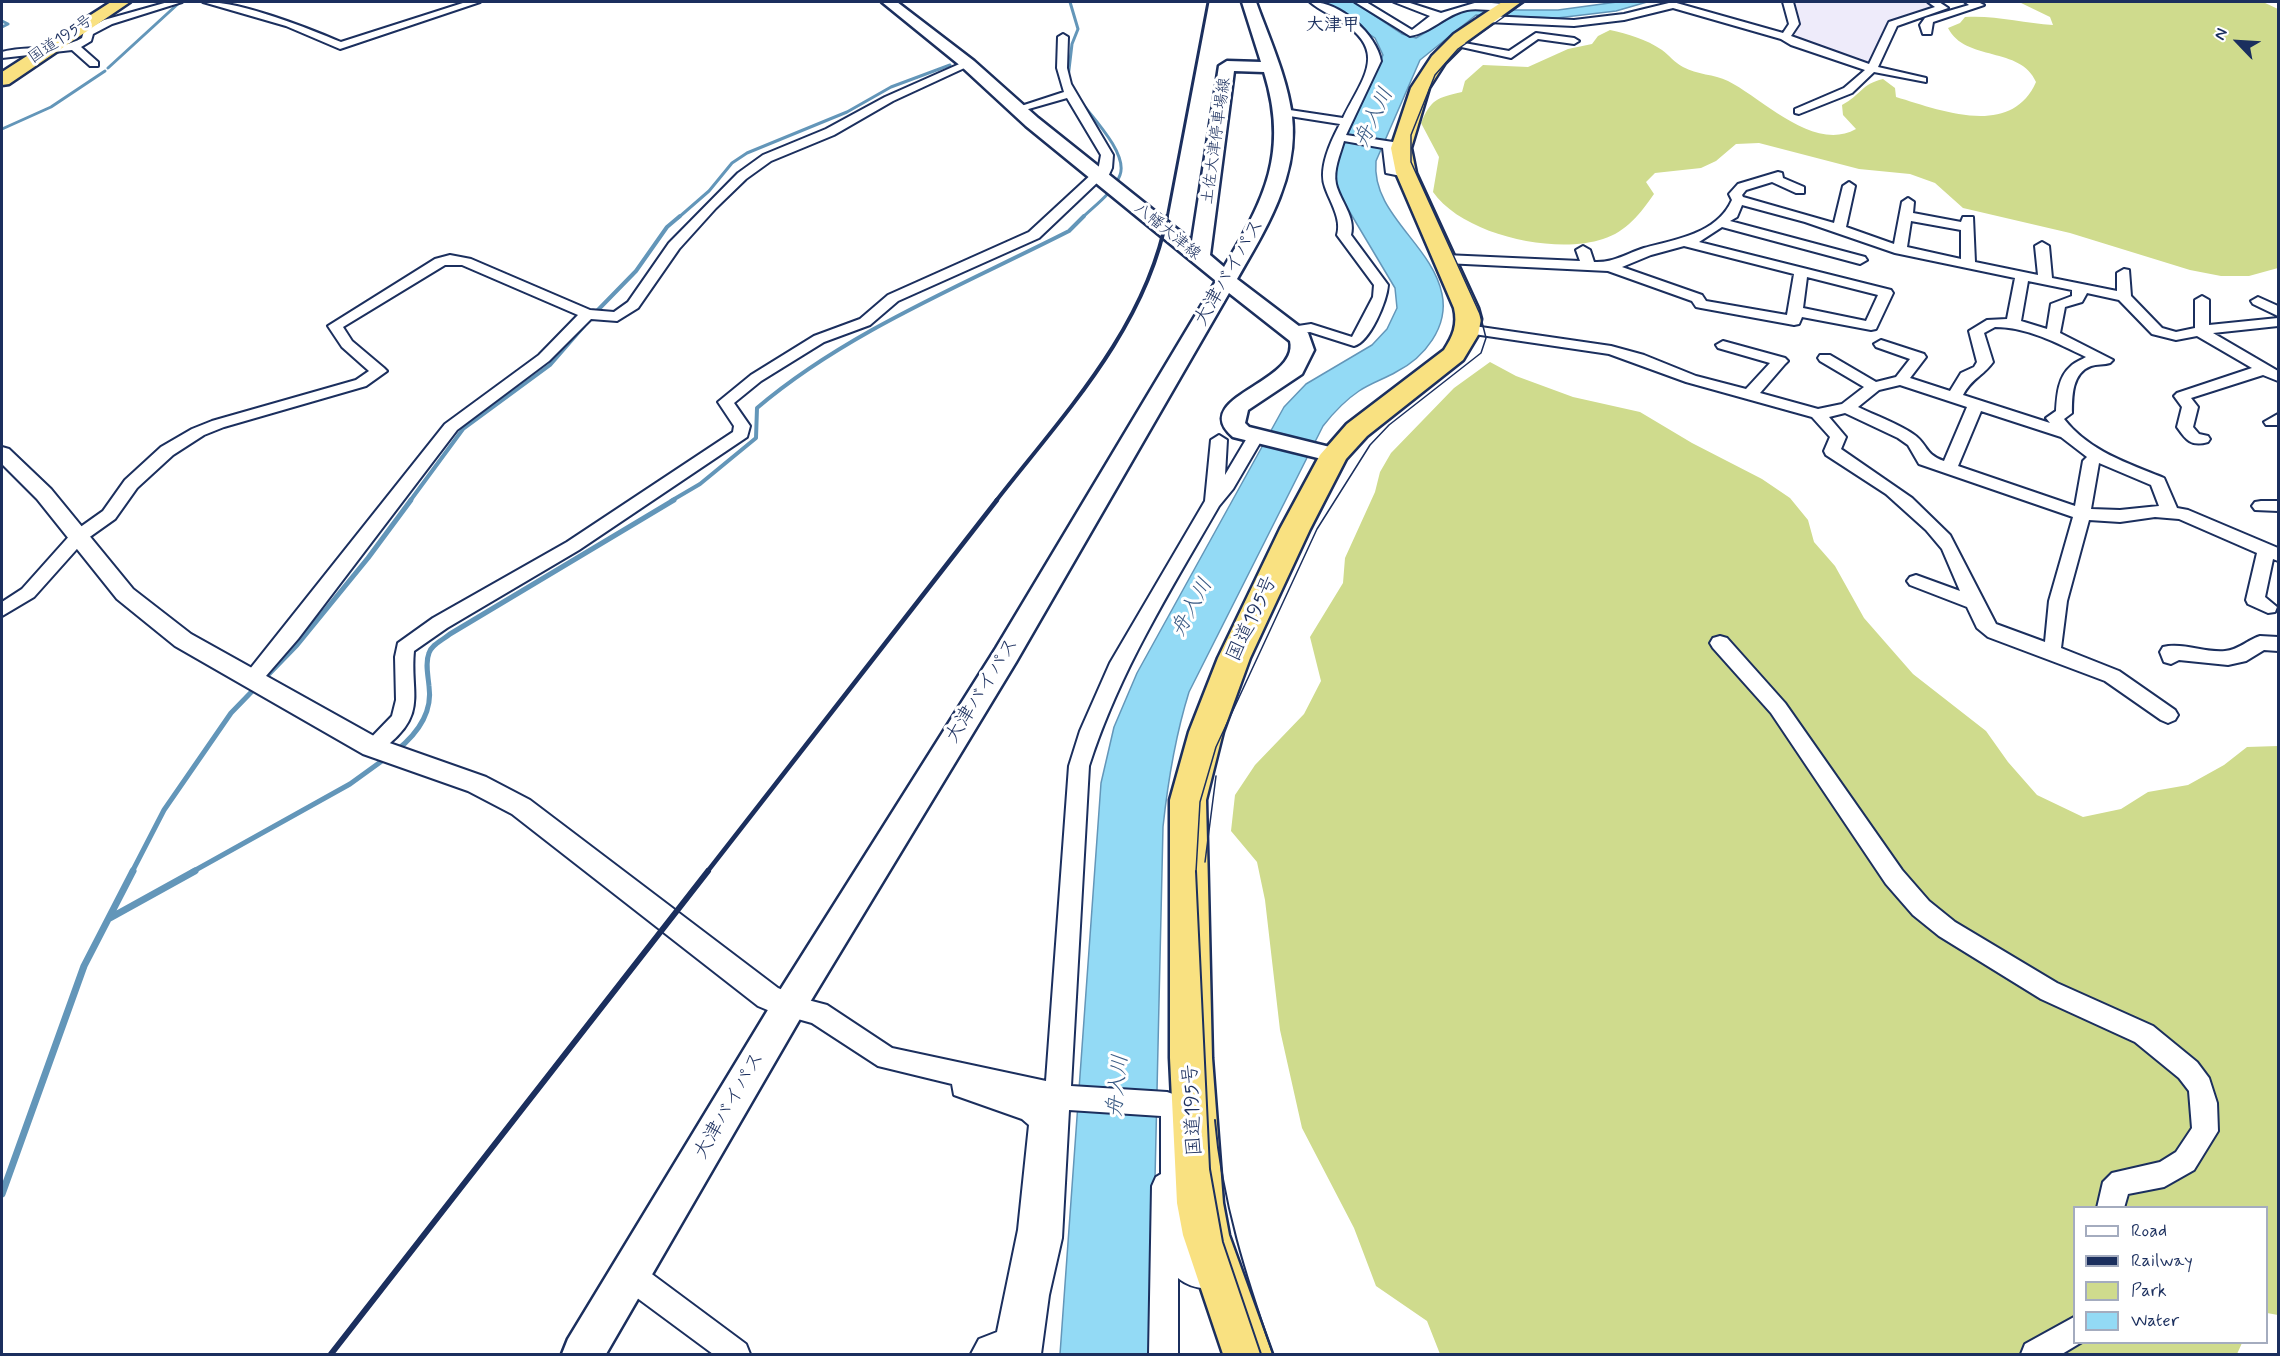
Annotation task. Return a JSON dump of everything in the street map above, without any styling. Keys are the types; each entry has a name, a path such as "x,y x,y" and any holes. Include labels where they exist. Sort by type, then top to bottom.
{"highway":[{"name":"国道195号","path":"2,80 40,49 110,2"},
{"name":"国道195号","path":"2,71 122,2"},
{"path":"1467,329 1467,308 1406,173 1401,148 1420,88 1438,60 1453,44 1499,10"},
{"name":"国道195号","path":"1247,1354 1206,1235 1196,1163 1191,1034 1188,800 1206,732 1234,658 1295,529 1323,452 1357,430 1454,355 1461,346 1467,329"}],"main road":[{"name":"八幡大津線","path":"889,2 968,64 1018,109 1227,281 1300,338 1303,350 1301,359 1294,369 1240,405 1234,413 1233,425 1241,432 1323,452"},
{"name":"大津バイパス","path":"583,1354 789,1006 1006,655 1263,218 1271,198 1282,151 1283,112 1249,2"},
{"name":"土佐大津停車場線","path":"1200,257 1215,166 1227,66 1269,67"}],"street":[{"path":"87,39 88,33 103,23 177,2"},
{"path":"208,2 290,24 340,46 475,2"},
{"path":"1315,2 1363,32 1376,52 1376,61 1347,122 1329,171 1330,185 1341,208 1346,228 1344,235"},
{"path":"1360,2 1410,33 1416,32 1454,8 1470,5 1574,23 1624,17 1673,5 1785,37 1795,43 1874,69 1922,80"},
{"path":"1785,37 1794,24 1788,2"},
{"path":"1799,111 1845,93 1874,69 1893,24 1943,8 1933,2"},
{"path":"1927,32 1925,25 1929,20 1979,5 1970,2"},
{"path":"1383,16 1408,3 1438,15 1410,33"},
{"path":"2,56 74,46 87,39 105,34"},
{"path":"372,747 401,718 407,699 402,662 405,648 468,606 573,546 741,434 742,426 726,402 756,378 819,339 865,322 893,298 1034,234 1100,177 1106,168 1107,155 1065,84 1062,68 1063,36"},
{"path":"1453,44 1511,55 1536,36 1574,41"},
{"path":"74,46 94,64"},
{"path":"2,610 28,593 78,537 109,515 131,484 167,451 198,432 361,383 379,371 347,344 335,326 440,262 450,259 466,262 587,314 617,317 633,305 674,246 711,205 742,176 767,158 830,132 889,99 968,64"},
{"path":"1018,109 1071,93"},
{"path":"1283,112 1347,122"},
{"path":"1341,137 1389,145 1390,170 1406,173"},
{"path":"1800,190 1774,176 1742,187 1735,194 1738,200 1900,250 2124,297"},
{"path":"1839,230 1849,186"},
{"path":"1610,267 1646,252 1687,243 1722,223 1732,214 1738,200"},
{"path":"1900,250 1908,202"},
{"path":"1290,331 1311,328 1354,342 1358,340 1380,297 1381,285 1344,235 1335,220 1332,207"},
{"path":"1906,216 1968,224 1968,264"},
{"path":"1722,223 1860,260"},
{"path":"1687,243 1886,293 1871,326 1795,311"},
{"path":"2042,246 2044,281"},
{"path":"1583,250 1589,267"},
{"path":"1445,259 1610,267 1697,298 1701,304 1794,321 1801,272"},
{"path":"2124,273 2124,297 2151,333 2176,336 2202,333 2275,318"},
{"path":"2013,323 2022,276"},
{"path":"2050,334 2054,331 2058,304 2077,299 2080,295 2079,289"},
{"path":"2202,300 2202,333"},
{"path":"2258,301 2275,318"},
{"path":"252,679 291,634 451,427 544,358 587,314"},
{"path":"1953,398 1966,376 1979,370 1984,362 1976,331 1992,323 2013,323 2036,332 2050,334 2092,354 2100,360 2071,373 2064,387 2064,413 2054,418 2067,434 2093,454 2158,482 2170,513"},
{"path":"1467,329 1549,339 1611,350 1639,358 1691,379 1818,414 1846,408 1874,387 1901,380 1953,398 1996,409 2067,434"},
{"path":"2202,333 2272,373"},
{"path":"1881,344 1919,357 1901,380"},
{"path":"1723,345 1780,361 1749,396"},
{"path":"1825,358 1874,387"},
{"path":"2202,439 2194,439 2185,427 2190,407 2182,396 2272,373"},
{"path":"1949,468 1976,405"},
{"path":"1846,408 1904,435 1914,442 1925,460 2082,514 2120,516 2155,511 2182,514 2272,553 2255,600 2268,607"},
{"path":"1818,414 1838,437 1832,451 1862,469 1918,513 1943,538 1950,548 1982,622 1990,630 2112,676 2168,715"},
{"path":"1212,502 1225,489 1259,436"},
{"path":"1007,1352 1035,1294 1047,1238 1062,1097 1079,766 1088,735 1113,675 1212,502 1218,484 1217,446 1219,440"},
{"path":"2,453 44,494 125,594 146,614 183,640 372,747 477,784 521,807 768,997 789,1006 818,1013 887,1058 1062,1097 1164,1103 1174,1111 1174,1168 1183,1263 1191,1273 1200,1277 1219,1273"},
{"path":"2050,651 2054,644 2058,602 2082,514 2091,461"},
{"path":"1916,581 1976,604"},
{"path":"1720,643 1778,708 1894,877 1921,908 1947,929 2049,991 2144,1034 2188,1070 2200,1086 2204,1103 2205,1131 2185,1161 2163,1174 2121,1182 2112,1191 2110,1206"},
{"path":"2171,657 2170,652 2216,659 2233,658 2248,655 2260,644 2278,644"},
{"path":"897,1060 928,1076 1030,1109 1042,1120 1032,1230 1007,1352"},
{"path":"1163,1354 1164,1103"},
{"path":"631,1276 736,1354"},
{"path":"2035,1354 2073,1332"}],"shaded area":[{"path":"1795,2 1928,2 1937,7 1889,22 1870,65 1793,39 1799,26"}],"green space":[{"path":"2019,2 2263,2 2278,9 2278,268 2249,276 2221,276 2190,270 2070,233 1963,208 1935,183 1910,174 1859,169 1759,143 1736,144 1716,161 1701,168 1655,173 1646,182 1654,194 1632,221 1611,236 1583,243 1536,242 1511,238 1487,230 1465,220 1447,207 1433,192 1439,157 1421,123 1432,104 1441,98 1462,92 1465,81 1483,65 1528,67 1568,49 1592,44 1598,36 1610,30 1650,43 1688,70 1728,81 1806,129 1823,134 1840,135 1856,129 1843,115 1842,105 1865,87 1883,79 1895,88 1896,97 1953,113 1973,116 1992,115 2010,110 2025,100 2036,82 2029,71 2006,58 1967,46 1956,39 1948,28 1960,23 1965,17 1998,18 2053,25 2050,17"},
{"path":"1490,362 1516,376 1573,397 1640,412 1692,443 1762,479 1790,498 1808,520 1814,542 1835,566 1864,618 1913,674 1986,731 2008,762 2037,795 2083,817 2121,809 2148,792 2188,785 2224,765 2247,747 2278,746 2278,1315 2268,1313 2268,1206 2073,1206 2073,1344 2242,1344 2237,1354 1440,1354 1427,1321 1376,1286 1354,1228 1302,1128 1280,1030 1265,900 1257,862 1231,831 1235,795 1255,765 1304,714 1321,681 1310,637 1343,583 1345,558 1375,492 1380,472 1391,453 1454,388"}],"water":[{"name":"舟入川","path":"1322,2 1354,2 1402,34 1416,38 1463,10 1558,10 1617,2 1647,2 1616,11 1557,18 1476,15 1420,60 1376,161 1377,180 1383,197 1436,276 1442,294 1442,318 1432,340 1416,359 1354,395 1323,426 1189,692 1173,759 1163,827 1151,1354 1060,1354 1101,783 1114,727 1137,673 1284,407 1306,384 1372,345 1387,329 1397,308 1395,288 1339,194 1335,176 1338,156 1383,55 1375,38"}],"waterway":[{"path":"108,68 180,2"},
{"path":"1068,78 1072,44 1078,29 1070,2"},
{"path":"2,21 8,24 2,27"},
{"path":"678,218 709,191 732,163 747,153 847,112 891,87 950,65"},
{"path":"2,129 51,107 105,71"},
{"path":"1081,102 1108,137 1119,157 1121,166 1120,175 1113,187 1082,218"},
{"path":"594,314 636,271 667,227 680,216"},
{"path":"671,501 700,484 756,438 757,408 792,381 867,333 948,290 1069,231 1082,218"},
{"path":"410,501 463,429 550,365 584,326"},
{"path":"132,872 164,810 231,713 297,645 368,558 411,500"},
{"path":"396,751 416,731 426,714 430,696 427,661 430,650 435,645 674,500"},
{"path":"192,872 350,784 386,758"},
{"path":"2,1194 84,966 133,871"},
{"path":"110,918 195,871"}],"tram line":[{"path":"1196,872 1200,802 1216,747 1317,529 1370,445 1389,425 1481,353 1486,338 1480,314 1411,162 1411,135 1435,75 1458,49 1525,2"},
{"path":"1205,862 1216,776"},
{"path":"1196,872 1210,1169 1223,1242 1261,1354"},
{"path":"1215,1120 1223,1180 1236,1239 1273,1354"}],"railway":[{"path":"1167,218 1208,2"},
{"path":"996,501 1074,402 1122,332 1141,296 1156,257 1167,216"},
{"path":"707,872 997,500"},
{"path":"331,1354 708,871"}],"district":[{"name":"大津甲","path":"1333,26"}]}
